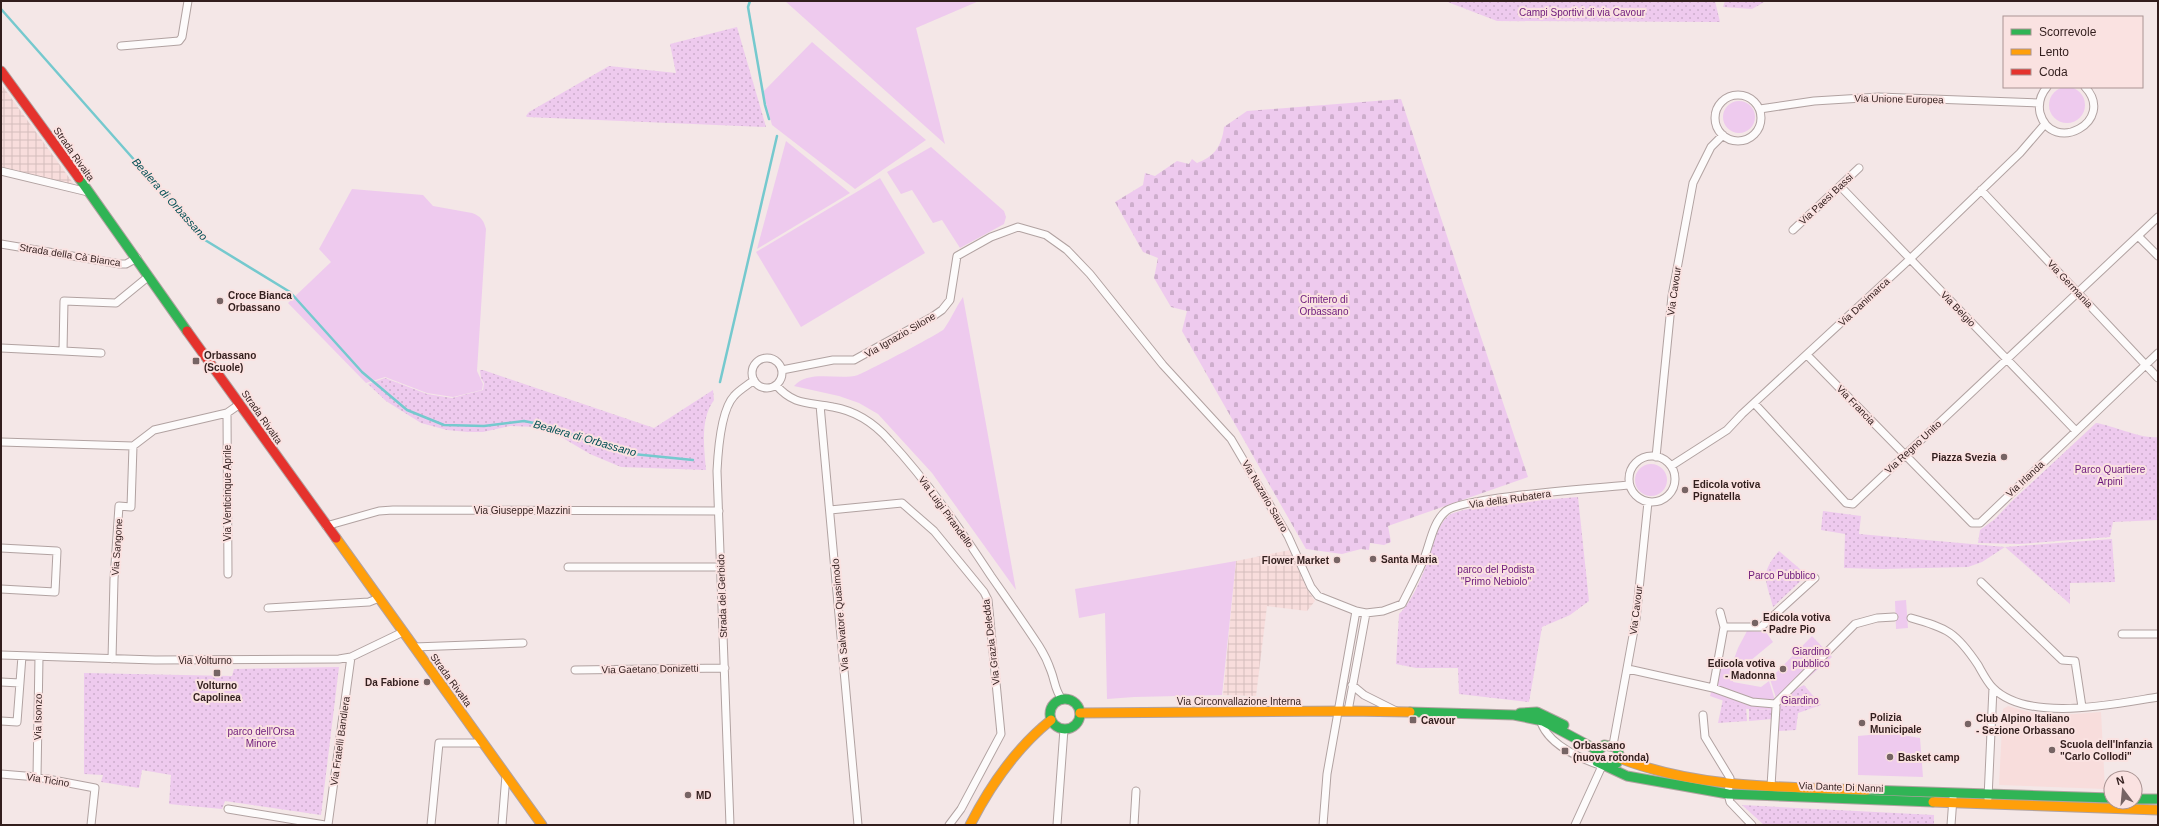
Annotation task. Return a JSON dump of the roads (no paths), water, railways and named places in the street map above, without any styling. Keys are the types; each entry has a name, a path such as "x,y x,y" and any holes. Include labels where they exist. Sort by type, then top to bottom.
{"street":[{"path":"121,46 179,41 182,37 188,1"},
{"name":"Strada Rivalta","path":"1,71 137,258 326,526 542,825"},
{"path":"2046,88 2039,103 2042,117 2051,129 2065,133 2080,130 2086,125 2093,112 2092,97 2086,88"},
{"path":"1736,95 1743,95 1756,103 1760,109 1760,124 1752,137 1737,141 1723,135 1715,122 1715,114 1722,101 1736,95"},
{"name":"Via Unione Europea","path":"1760,109 1808,101 1879,97 2039,103"},
{"name":"Via Danimarca","path":"1671,466 1727,430 1754,403 1910,259 2020,153 2046,124"},
{"name":"Via Cavour","path":"1656,457 1672,296 1692,184 1711,147 1723,135"},
{"name":"Via Paesi Bassi","path":"1793,230 1859,168"},
{"path":"1,171 88,192"},
{"name":"Via Belgio","path":"1840,186 2076,431"},
{"name":"Via Germania","path":"1981,190 2158,378"},
{"name":"Via Regno Unito","path":"1754,403 1846,503 1853,504 2158,217"},
{"name":"Via Ignazio Silone","path":"782,370 833,360 854,360 932,317 942,310 950,300 957,256 991,237 1018,228"},
{"name":"Via Nazario Sauro","path":"1018,228 1046,236 1067,250 1090,274 1163,365 1231,439 1288,536 1311,587 1318,596 1361,612"},
{"path":"2139,236 2158,256"},
{"name":"Strada della Cà Bianca","path":"1,244 120,264 126,264 137,258"},
{"path":"63,351 64,301 116,303 149,276"},
{"path":"1,348 101,353"},
{"name":"Via Irlanda","path":"1905,455 1972,523 1980,523 2158,353"},
{"name":"Via Francia","path":"1807,355 1905,455"},
{"path":"762,359 774,360 782,370 781,379 776,385 764,388 754,380 753,368 762,359"},
{"name":"Strada del Gerbido","path":"730,825 717,467 726,413 734,395 754,380"},
{"name":"Via Luigi Pirandello","path":"776,385 784,394 797,401 846,410 859,415 874,424 928,485 1039,646 1051,670 1057,693 1062,699"},
{"path":"1,442 133,446 154,430 227,413 240,404"},
{"name":"Via Salvatore Quasimodo","path":"820,405 858,825"},
{"name":"Via Venticinque Aprile","path":"227,413 228,574"},
{"name":"Via Sangone","path":"112,659 114,579 119,506 131,507 133,446"},
{"path":"1648,456 1662,458 1671,466 1675,481 1673,488 1663,500 1648,502 1636,497 1629,485 1630,470 1635,463 1648,456"},
{"name":"Via della Rubatera","path":"1361,612 1383,611 1402,604 1423,560 1434,529 1446,511 1468,503 1529,494 1629,485"},
{"name":"Via Cavour","path":"1605,747 1628,669 1636,619 1648,502"},
{"name":"Via Grazia Deledda","path":"830,510 902,503 934,531 984,592 988,600 1001,734 962,809 949,825"},
{"name":"Via Giuseppe Mazzini","path":"326,526 393,510 719,511"},
{"path":"1,548 57,551 55,592 1,589"},
{"path":"568,567 720,567"},
{"path":"1724,627 1761,627 1814,578"},
{"path":"1982,582 2062,660 2075,661 2082,707"},
{"path":"268,608 369,602 379,598"},
{"path":"1348,711 1361,604"},
{"path":"1322,825 1327,774 1338,711 1361,612"},
{"path":"1713,688 1724,627 1720,612"},
{"path":"1628,669 1713,688 1752,702 1775,704 1855,624 1877,618 1894,617"},
{"path":"1910,618 1940,626 1964,643 1993,688 2012,700 2029,705 2059,708 2082,707 2158,697"},
{"name":"Via Volturno","path":"1,655 39,658 112,659 339,659 351,657 403,632"},
{"path":"2122,634 2158,634"},
{"path":"414,646 523,643"},
{"path":"1,721 17,722 22,656"},
{"name":"Via Fratelli Bandiera","path":"328,825 351,657"},
{"name":"Via Isonzo","path":"37,777 39,658"},
{"name":"Via Gaetano Donizetti","path":"575,670 725,668"},
{"path":"1,682 20,683"},
{"name":"Via Circonvallazione Interna","path":"1352,685 1364,695 1398,712"},
{"path":"1988,799 1993,688"},
{"path":"1062,699 1074,701 1079,706 1080,713 1077,723 1072,727 1064,729 1057,727 1051,720 1050,713 1053,704 1062,699"},
{"path":"1771,786 1776,707"},
{"path":"1514,715 1526,710 1541,711 1605,747 1618,750 1619,758 1617,763 1606,766 1575,825"},
{"name":"Via Circonvallazione Interna","path":"1080,713 1348,711 1514,715 1540,720 1605,747"},
{"path":"1703,715 1705,737 1728,774 1728,794 1734,808 1751,824"},
{"path":"970,825 1006,767 1034,733 1051,720"},
{"name":"Via Dante Di Nanni","path":"1540,720 1546,734 1581,759 1606,766 1627,776 1728,794 1953,803 1988,799 2103,798"},
{"path":"1056,825 1064,729"},
{"path":"432,825 439,743 483,743"},
{"path":"1605,747 1596,759 1606,766"},
{"name":"Via Dante Di Nanni","path":"1619,758 1638,767 1659,772 1729,783 1953,794 1988,799 2158,810"},
{"name":"Via Ticino","path":"1,774 37,777 95,788 91,825"},
{"path":"502,825 506,775"},
{"path":"1134,825 1136,791"},
{"path":"1952,825 1953,794"},
{"path":"2143,799 2158,799"},
{"path":"228,810 325,825"},
{"path":"274,825 275,817"}],"waterway":[{"path":"750,1 748,7 765,105 769,119"},
{"name":"Bealera di Orbassano","path":"1,9 205,240 290,292 362,372 407,410 444,425 484,426 524,421 554,427 588,441 633,454 693,460"},
{"path":"720,382 777,136"}],"place":[{"name":"Croce Bianca Orbassano","path":"220,301"},
{"name":"Orbassano (Scuole)","path":"196,361"},
{"name":"Piazza Svezia","path":"2004,457"},
{"name":"Edicola votiva Pignatella","path":"1685,490"},
{"name":"Santa Maria","path":"1373,559"},
{"name":"Flower Market","path":"1337,560"},
{"name":"Edicola votiva - Padre Pio","path":"1755,623"},
{"name":"Edicola votiva - Madonna","path":"1783,669"},
{"name":"Volturno Capolinea","path":"217,673"},
{"name":"Da Fabione","path":"427,682"},
{"name":"Cavour","path":"1413,720"},
{"name":"Polizia Municipale","path":"1862,723"},
{"name":"Club Alpino Italiano - Sezione Orbassano","path":"1968,724"},
{"name":"Scuola dell'Infanzia \"Carlo Collodi\"","path":"2052,750"},
{"name":"Orbassano (nuova rotonda)","path":"1565,751"},
{"name":"Basket camp","path":"1890,757"},
{"name":"MD","path":"688,795"}],"park label":[{"name":"Campi Sportivi di via Cavour","path":"1582,12"},
{"name":"Cimitero di Orbassano","path":"1324,304"},
{"name":"Parco Quartiere Arpini","path":"2110,474"},
{"name":"parco del Podista \"Primo Nebiolo\"","path":"1496,574"},
{"name":"Parco Pubblico","path":"1782,575"},
{"name":"Giardino pubblico","path":"1811,656"},
{"name":"Giardino","path":"1800,700"},
{"name":"parco dell'Orsa Minore","path":"261,736"}]}
